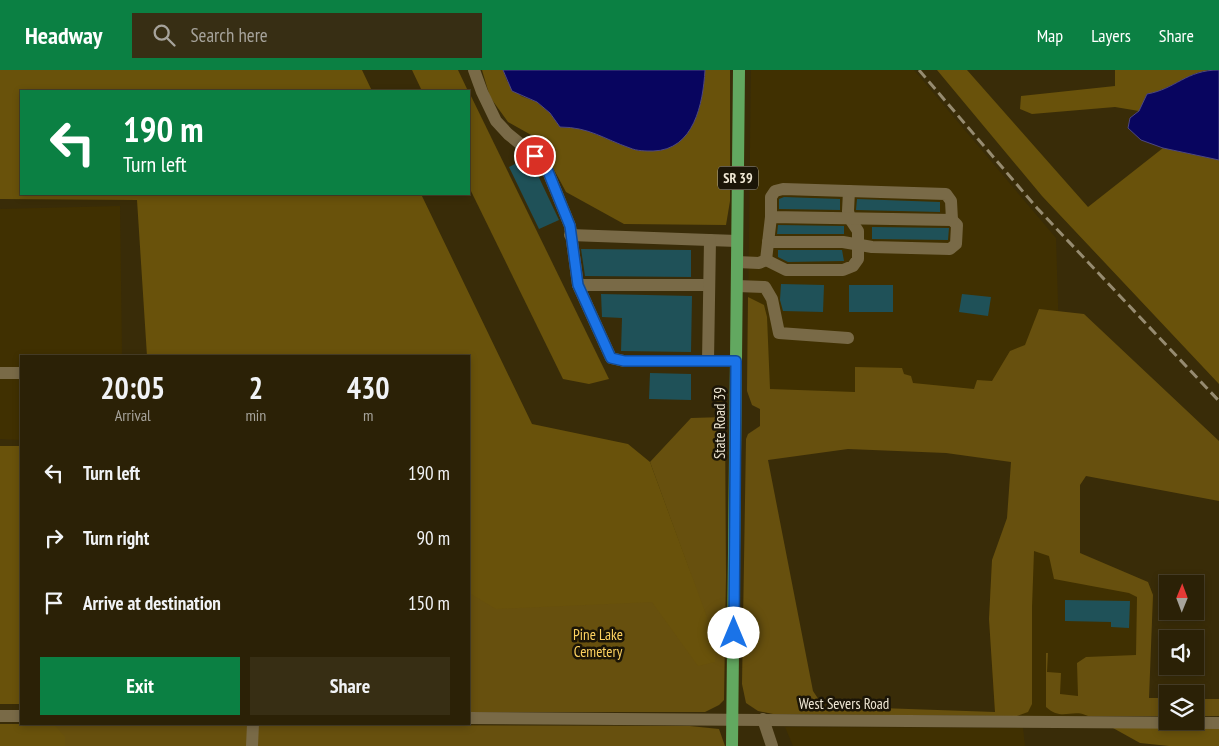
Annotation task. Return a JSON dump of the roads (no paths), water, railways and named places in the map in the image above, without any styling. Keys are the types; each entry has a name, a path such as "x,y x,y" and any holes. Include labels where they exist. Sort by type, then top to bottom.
{"main road":[{"name":"State Road 39","path":"732,746 739,70"}],"street":[{"path":"474,70 496,121 547,169 570,226 578,285 611,358 624,361 736,361"},
{"path":"766,260 771,197 775,191 783,189 946,194 951,201 952,220 957,225 956,244 950,249 872,247 844,242 768,242"},
{"path":"766,260 786,270 843,270 853,266 858,259 858,230 850,219 848,191"},
{"path":"770,217 952,220"},
{"path":"570,235 737,241"},
{"path":"708,361 710,240"},
{"path":"737,262 760,263 766,260"},
{"path":"578,285 709,285"},
{"path":"737,286 765,287 772,299 779,333 848,338"},
{"path":"0,373 20,372"},
{"path":"0,716 20,716"},
{"name":"West Severs Road","path":"470,718 733,718 763,720 1219,724"},
{"path":"763,720 772,746"},
{"path":"252,725 252,746"}],"railway":[{"path":"919,70 1037,208 1219,401"}],"park label":[{"name":"Pine Lake Cemetery","path":"598,644"}]}
